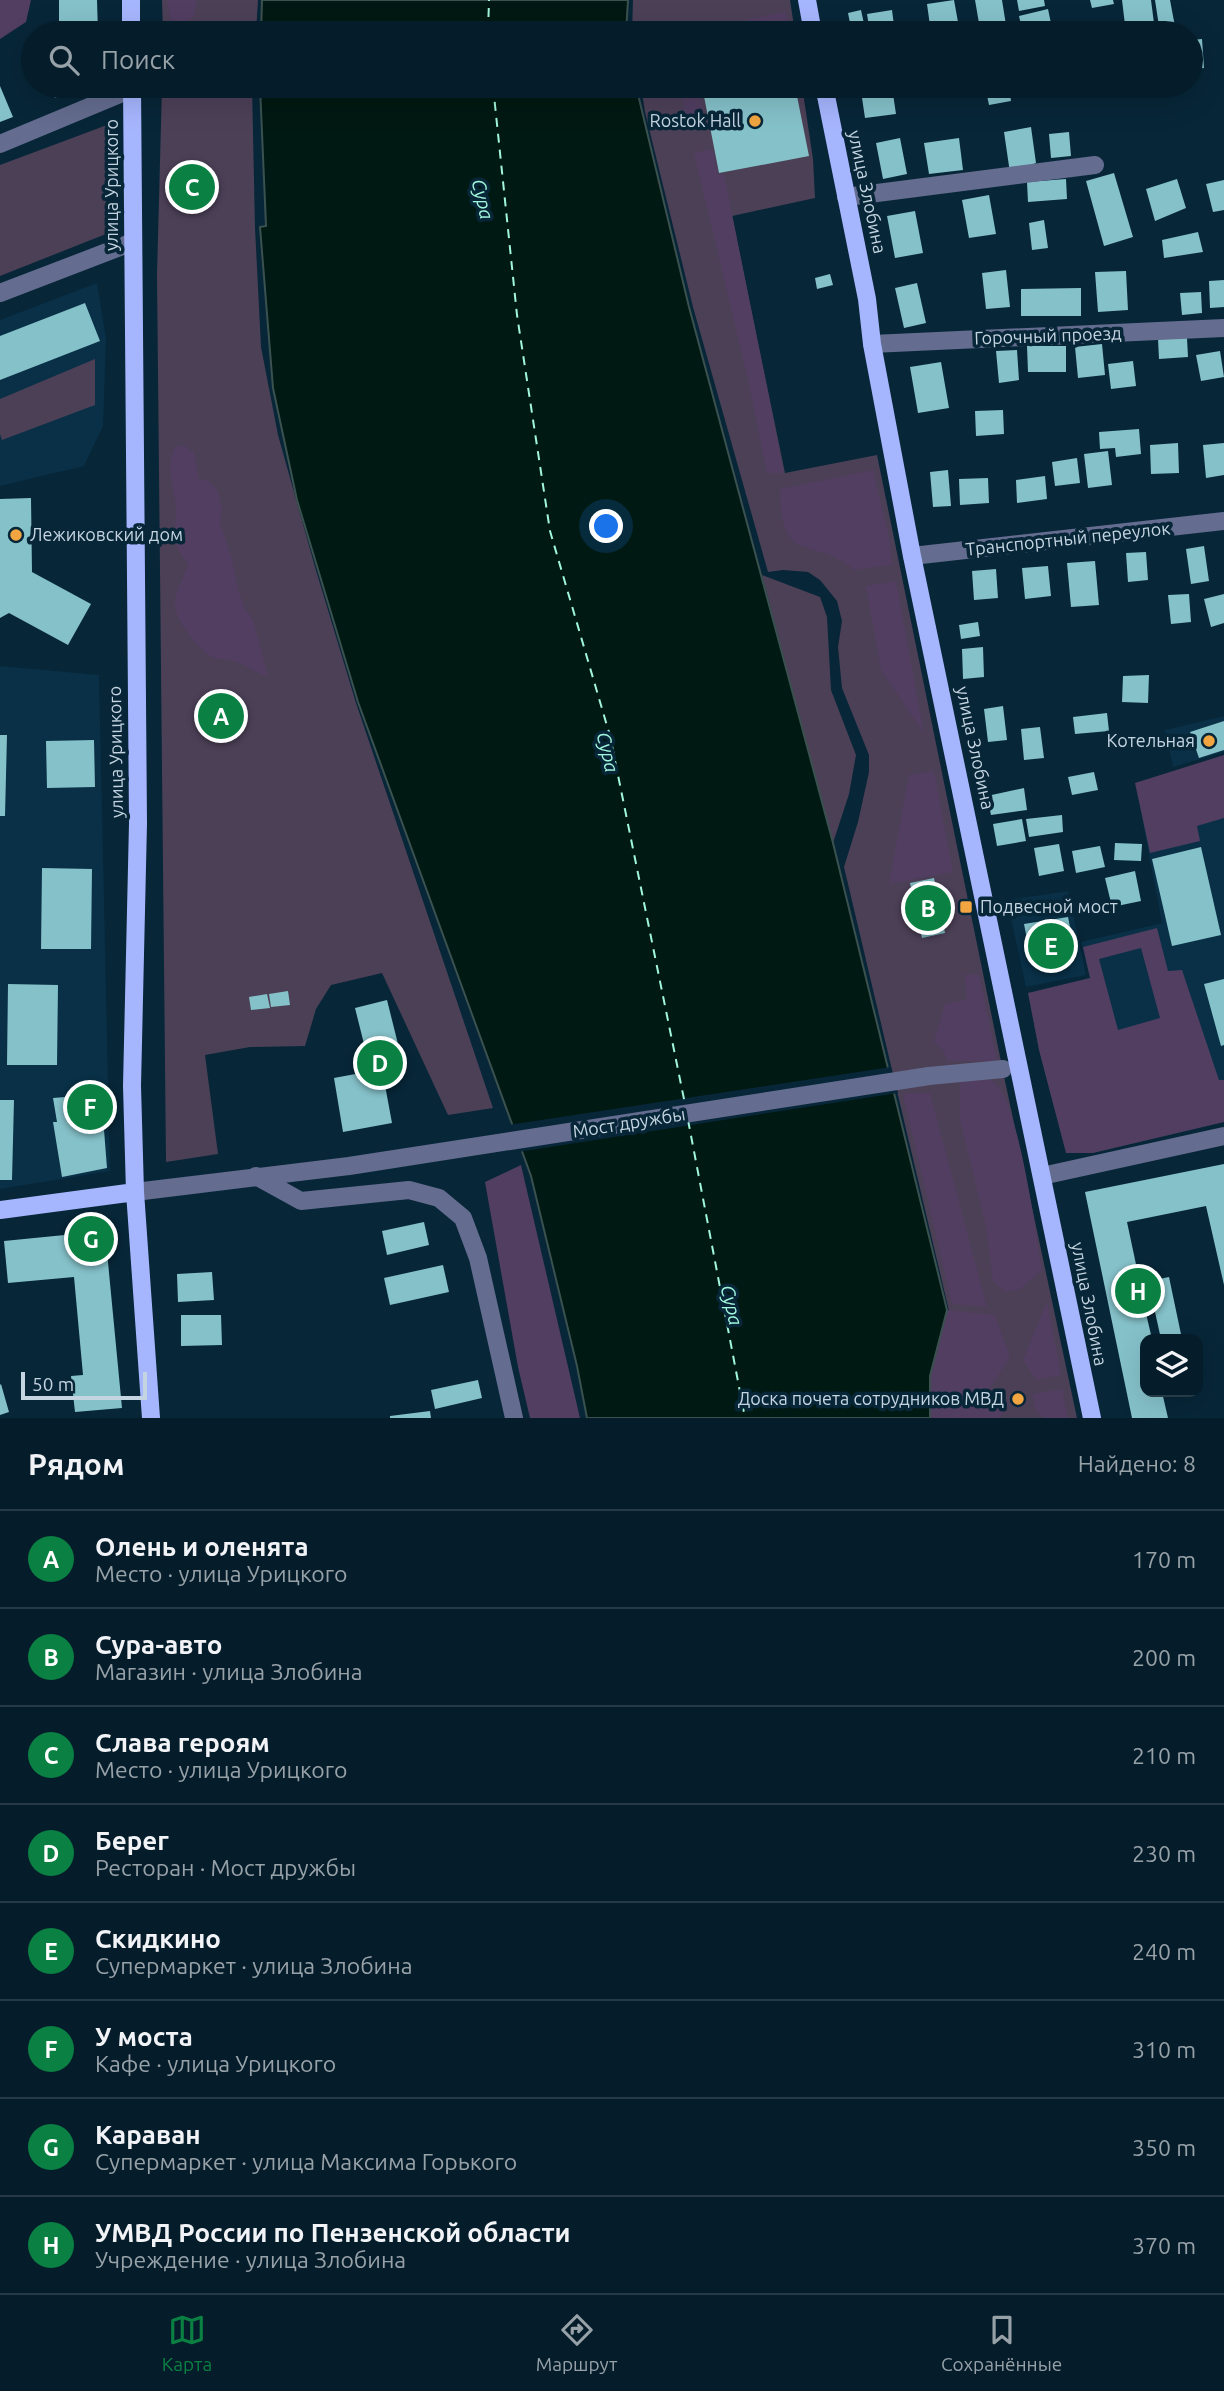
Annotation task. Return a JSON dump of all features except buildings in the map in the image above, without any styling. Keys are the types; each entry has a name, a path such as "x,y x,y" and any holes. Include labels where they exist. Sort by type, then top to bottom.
{"main road":[{"path":"131,0 131,21"},
{"path":"807,0 811,21"},
{"name":"улица Урицкого","path":"132,98 138,823 132,1086 135,1192 151,1418"},
{"name":"улица Злобина","path":"826,98 867,299 872,344 912,556 1092,1418"},
{"path":"0,1210 135,1192"}],"street":[{"path":"0,144 107,98"},
{"path":"846,197 1095,165"},
{"path":"0,293 133,242"},
{"name":"Горочный проезд","path":"872,344 1224,328"},
{"name":"Транспортный переулок","path":"912,556 1224,522"},
{"name":"Мост дружбы","path":"135,1192 349,1166 929,1076 1003,1069"},
{"path":"1042,1177 1224,1136"},
{"path":"256,1176 301,1201 409,1189 439,1198 463,1218 478,1258 514,1418"}],"shaded area":[{"path":"0,0 31,0 26,21 21,21 21,25 0,39"},
{"path":"162,0 258,0 257,21 163,21"},
{"path":"167,0 197,0 194,16 188,21 171,21"},
{"path":"633,0 790,0 793,21 632,21"},
{"path":"786,12 788,21 747,21"},
{"path":"162,98 252,98 261,347 278,435 356,703 493,1108 448,1115 382,973 331,985 316,1009 305,1046 250,1047 205,1055 218,1154 166,1162 157,275"},
{"path":"643,98 804,98 813,159 815,198 732,216 785,473 877,455 1077,1418 937,1418 950,1315 844,867 858,822 869,772 869,755 842,688 838,647 842,621 837,601 820,580 808,572 768,572 693,307"},
{"path":"682,98 701,98 705,121 686,124"},
{"path":"107,125 106,234 0,276 0,165"},
{"path":"713,149 718,174 724,174 784,473 767,473 747,375 694,153"},
{"path":"97,283 106,339 103,426 84,466 0,486 0,320"},
{"path":"95,359 95,405 2,440 0,399"},
{"path":"176,446 185,446 194,453 199,479 210,482 218,492 222,507 220,524 244,607 253,620 268,677 239,663 207,654 189,635 176,612 176,596 188,565 178,549 176,537 170,470"},
{"path":"873,470 889,537 892,565 854,570 839,559 801,546 793,540 786,530 780,489"},
{"path":"762,575 820,597 827,617 831,690 856,755 849,794 833,843"},
{"path":"896,581 924,734 881,670 866,586"},
{"path":"0,666 99,675 110,1171 0,1189"},
{"path":"1224,716 1224,752 1173,767 1165,730"},
{"path":"1224,755 1224,818 1197,826 1200,841 1150,853 1135,783"},
{"path":"934,771 953,872 889,884 909,775"},
{"path":"1224,792 1224,1122 1093,1153 1066,1153 1039,1050 1028,993 1090,978 1081,942 1162,923 1142,817"},
{"path":"1068,891 1086,975 1026,987 1007,900"},
{"path":"1157,928 1168,971 1182,970 1219,1080 1224,1080 1224,1122 1093,1153 1066,1153 1039,1050 1028,993 1090,978 1083,947","holes":["1141,948 1160,1018 1118,1030 1099,959"]},
{"path":"979,974 997,1061 947,1061 944,1051 934,1042 945,1004 967,999 965,975"},
{"path":"972,1077 995,1083 1005,1098 1026,1172 1042,1270 1020,1289 1004,1292 993,1281 986,1226 960,1120 960,1080"},
{"path":"930,1093 987,1307 952,1304 903,1094"},
{"path":"521,1165 580,1418 530,1418 518,1367 485,1182"},
{"path":"1047,1301 1061,1375 1036,1380 1023,1360"},
{"path":"947,1310 995,1315 1010,1357 990,1388 1009,1404 1000,1418 930,1418 930,1376"},
{"path":"1062,1389 1068,1418 1044,1418 1036,1412 1032,1394"}],"water":[{"path":"262,0 628,0 627,21 261,21"},
{"name":"Сура","path":"261,98 639,98 689,307 833,843 947,1310 930,1376 930,1418 587,1418 531,1176 358,702 297,500 273,388 260,227 266,226"}],"pier":[{"path":"891,1067 898,1093 518,1152 508,1125"}],"ferry route":[{"path":"488,21 489,0"},
{"path":"494,98 517,315 550,531 610,736 685,1104"},
{"path":"688,1120 745,1418"}],"place":[{"name":"Rostok Hall","path":"755,121"},
{"name":"Слава героям","path":"192,187"},
{"name":"Лежиковский дом","path":"16,535"},
{"name":"Олень и оленята","path":"221,716"},
{"name":"Котельная","path":"1209,741"},
{"name":"Подвесной мост","path":"966,907"},
{"name":"Сура-авто","path":"928,908"},
{"name":"Скидкино","path":"1051,946"},
{"name":"Берег","path":"380,1063"},
{"name":"У моста","path":"90,1107"},
{"name":"Караван","path":"91,1239"},
{"name":"УМВД России по Пензенской области","path":"1138,1291"},
{"name":"Доска почета сотрудников МВД","path":"1018,1399"}]}
